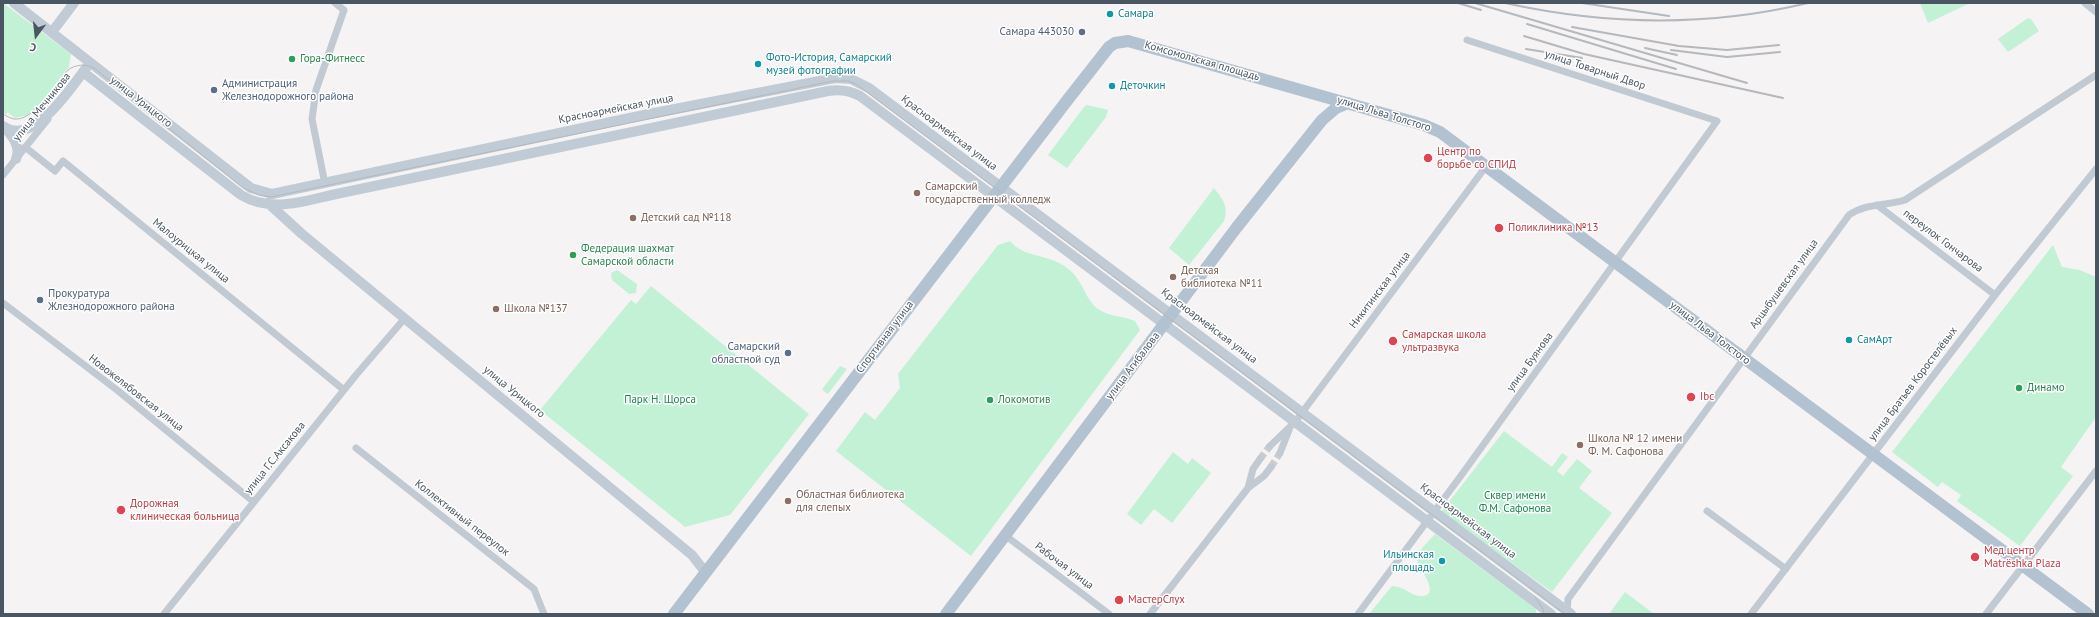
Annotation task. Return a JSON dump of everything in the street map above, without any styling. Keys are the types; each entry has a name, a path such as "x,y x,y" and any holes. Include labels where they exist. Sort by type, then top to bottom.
{"main road":[{"name":"улица Урицкого","path":"14,3 255,190 302,234 692,555 706,573"},
{"path":"52,32 74,3"},
{"name":"Комсомольская площадь","path":"1098,62 1115,43 1133,42 1312,92"},
{"name":"улица Мечникова","path":"84,72 90,62"},
{"name":"Спортивная улица","path":"674,614 993,196 1098,62"},
{"name":"улица Урицкого","path":"84,72 248,200 272,206"},
{"path":"4,127 23,131 34,126 45,118 84,72"},
{"name":"Красноармейская улица","path":"255,190 272,194 325,184 644,115 843,78 851,80 869,88 1001,186 1435,511 1568,613"},
{"path":"272,206 843,89 860,96 1164,324 1293,425 1427,521 1547,613 1554,601"},
{"path":"1312,92 1318,96 1324,107 1322,120"},
{"name":"улица Льва Толстого","path":"1312,92 1432,128 1460,146 2088,614"},
{"name":"улица Агибалова","path":"946,614 1246,216 1322,120 1336,108 1348,103"},
{"path":"4,127 17,144 18,152 16,159"},
{"path":"248,200 302,234"}],"street":[{"path":"325,184 312,119 317,88 344,10 335,3"},
{"path":"2085,3 2096,12"},
{"name":"улица Товарный Двор","path":"1467,40 1717,121"},
{"name":"улица Мечникова","path":"3,175 84,72"},
{"name":"Арцыбушевская улица","path":"1568,598 1849,215 1857,210 1906,200 2096,75"},
{"name":"улица Буянова","path":"1358,614 1435,511 1717,121"},
{"name":"Малоурицкая улица","path":"26,147 55,171 63,161 344,390"},
{"name":"Никитинская улица","path":"1270,446 1293,425 1487,165"},
{"name":"улица Братьев Коростелёвых","path":"1751,614 1995,295 2096,169"},
{"name":"переулок Гончарова","path":"1877,205 1995,295"},
{"name":"Новожелябовская улица","path":"3,303 117,390 254,502"},
{"name":"улица Г.С.Аксакова","path":"164,614 344,390 405,318"},
{"name":"Никитинская улица","path":"1280,453 1293,425"},
{"name":"Коллективный переулок","path":"356,448 534,589 544,614"},
{"path":"1248,488 1253,469 1260,459"},
{"path":"1150,614 1248,488 1264,476 1271,467"},
{"path":"1986,614 2096,472"},
{"path":"1707,511 1786,569"},
{"name":"Рабочая улица","path":"1006,536 1109,614"},
{"path":"1554,601 1568,598 1568,613"}],"green space":[{"path":"3,3 71,54 69,67 38,107 29,115 15,118 7,112 7,115 3,112"},
{"path":"1920,3 1970,3 1928,23"},
{"path":"2028,18 2031,19 2039,31 2008,52 1998,39"},
{"path":"1087,105 1108,110 1106,117 1067,168 1048,155"},
{"path":"1214,188 1224,203 1226,211 1224,221 1189,265 1169,248"},
{"name":"Локомотив","path":"1010,241 1020,250 1053,260 1067,268 1078,280 1093,304 1098,309 1107,314 1135,321 1140,330 971,556 836,451 865,412 875,420 900,388 898,374 998,245"},
{"name":"Динамо","path":"2053,245 2062,267 2080,270 2096,277 2096,417 2061,467 2073,476 2020,546 1957,501 1961,495 1942,482 1938,487 1892,452"},
{"path":"617,270 637,284 636,293 629,294 612,280 611,273"},
{"name":"Парк Н. Щорса","path":"651,286 809,414 730,515 685,527 540,410 631,300 636,304"},
{"path":"840,366 847,369 828,394 822,390"},
{"name":"Cквер имени Ф.М. Сафонова","path":"1504,431 1552,467 1562,453 1568,457 1557,471 1563,476 1577,459 1592,471 1579,488 1612,513 1552,592 1441,512"},
{"path":"1173,452 1188,464 1192,458 1211,473 1172,523 1154,509 1141,525 1127,514"},
{"path":"1435,534 1536,609 1536,614 1369,614 1392,586 1401,588 1417,596 1427,595 1430,592 1428,580 1417,559 1421,549"},
{"path":"1625,592 1654,614 1609,614"}],"tunnel":[{"path":"1260,459 1270,446"},
{"path":"1271,467 1280,453"}],"tram line":[{"path":"3,114 14,119 21,118 29,114 37,108 68,70 84,65 91,67 243,188 259,195 271,197 833,81 848,81 856,84 1565,614"},
{"path":"1535,597 1543,609 1544,614"}],"railway":[{"path":"1458,3 1481,10"},
{"path":"1475,3 1747,83"},
{"path":"1505,3 1580,16 1656,20 1733,16 1770,11 1808,3"},
{"path":"1582,3 1669,16"},
{"path":"1527,24 1676,69"},
{"path":"1572,27 1679,46 1727,50 1779,45"},
{"path":"1524,36 1584,54 1783,98"},
{"path":"1645,48 1677,55"},
{"path":"1526,49 1582,58"},
{"path":"1671,50 1727,57 1780,52"}],"place":[{"name":"Самара","path":"1110,14"},
{"name":"Самара 443030","path":"1082,32"},
{"name":"Гора-Фитнесс","path":"292,59"},
{"name":"Фото-История, Самарский музей фотографии","path":"758,64"},
{"name":"Деточкин","path":"1112,86"},
{"name":"Администрация Железнодорожного района","path":"214,90"},
{"name":"Центр по борьбе со СПИД","path":"1428,158"},
{"name":"Самарский государственный колледж","path":"917,193"},
{"name":"Детский сад №118","path":"633,218"},
{"name":"Поликлиника №13","path":"1499,228"},
{"name":"Федерация шахмат Самарской области","path":"573,255"},
{"name":"Детская библиотека №11","path":"1173,277"},
{"name":"Прокуратура Жлезнодорожного района","path":"40,300"},
{"name":"Школа №137","path":"496,309"},
{"name":"СамАрт","path":"1849,340"},
{"name":"Самарская школа ультразвука","path":"1393,341"},
{"name":"Самарский областной суд","path":"788,353"},
{"name":"Динамо","path":"2019,388"},
{"name":"Ibc","path":"1691,397"},
{"name":"Локомотив","path":"990,400"},
{"name":"Школа № 12 имени Ф. М. Сафонова","path":"1580,445"},
{"name":"Областная библиотека для слепых","path":"788,501"},
{"name":"Дорожная клиническая больница","path":"121,510"},
{"name":"Мед.центр Matrёshka Plaza","path":"1975,557"},
{"name":"Ильинская площадь","path":"1442,561"},
{"name":"МастерСлух","path":"1119,600"}]}
